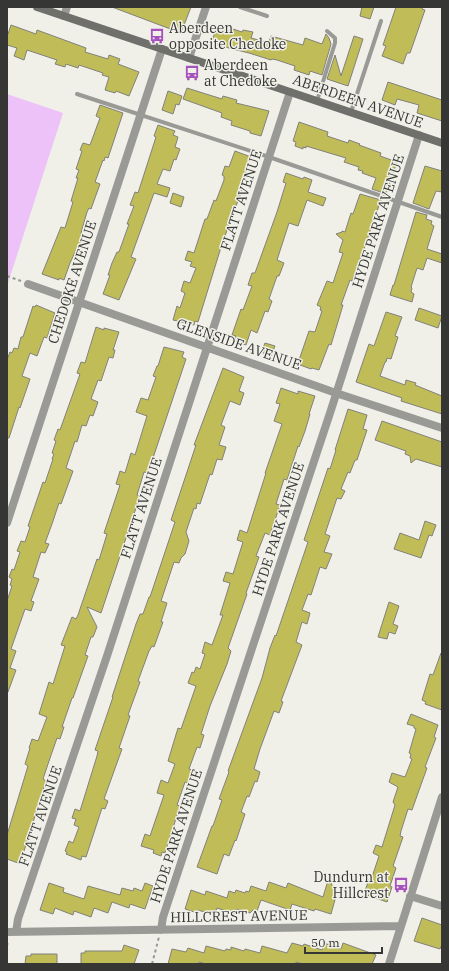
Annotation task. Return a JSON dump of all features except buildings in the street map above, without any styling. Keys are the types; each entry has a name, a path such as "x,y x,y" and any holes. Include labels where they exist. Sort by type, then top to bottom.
{"main road":[{"name":"ABERDEEN AVENUE","path":"37,7 442,143"}],"street":[{"path":"64,16 67,7"},
{"path":"189,58 206,7"},
{"name":"CHEDOKE AVENUE","path":"7,523 162,49"},
{"name":"FLATT AVENUE","path":"16,932 18,920 109,648 290,92"},
{"name":"HYDE PARK AVENUE","path":"161,930 163,917 419,136"},
{"name":"GLENSIDE AVENUE","path":"28,284 336,393 442,428"},
{"path":"389,964 442,797"},
{"path":"410,896 442,906"},
{"name":"HILLCREST AVENUE","path":"7,932 400,926"},
{"path":"396,941 395,956 397,964"}],"lane":[{"path":"240,7 267,16"},
{"path":"351,112 381,21"},
{"path":"317,101 335,43 334,38 327,31"},
{"path":"77,94 442,217"}],"path":[{"path":"7,276 28,284"},
{"path":"152,964 161,930"}],"shaded area":[{"path":"7,94 63,113 7,286"}],"place":[{"name":"Aberdeen opposite Chedoke","path":"157,36"},
{"name":"Aberdeen at Chedoke","path":"192,73"},
{"name":"Dundurn at Hillcrest","path":"401,885"}]}
